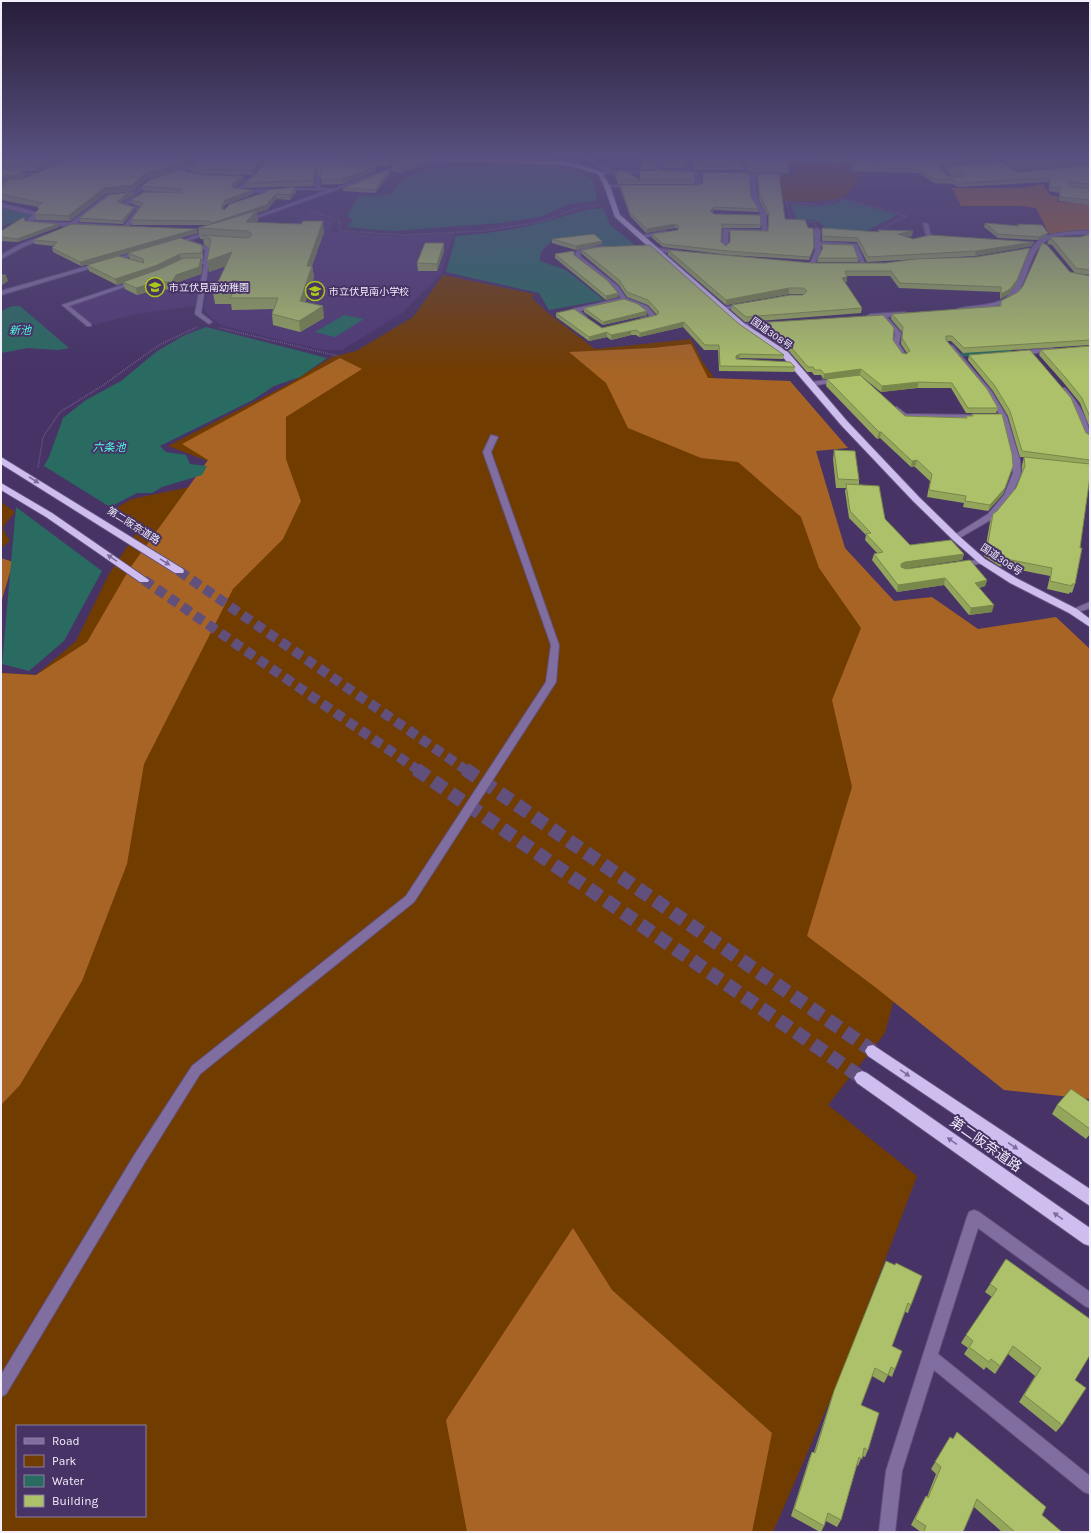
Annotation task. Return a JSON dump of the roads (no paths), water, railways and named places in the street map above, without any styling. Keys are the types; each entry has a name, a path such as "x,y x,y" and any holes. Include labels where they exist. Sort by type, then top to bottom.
{"highway":[{"name":"国道308号","path":"633,230 742,326 785,354 789,363 811,384 849,429 916,499 982,561 1014,581 1073,610 1090,624"},
{"name":"第二阪奈道路","path":"1,460 179,571"},
{"path":"1,486 49,515 144,580"},
{"name":"第二阪奈道路","path":"873,1051 1090,1198"},
{"name":"第二阪奈道路","path":"862,1078 1090,1238"}],"street":[{"path":"169,245 214,230 198,230"},
{"path":"725,246 725,230 765,232 765,230"},
{"path":"810,265 818,251 817,230"},
{"path":"925,230 926,236 936,236"},
{"path":"641,236 675,231"},
{"path":"1028,250 1047,238 1089,234"},
{"path":"1,257 23,245 50,236"},
{"path":"182,241 212,243"},
{"path":"182,241 196,244 208,249 198,314 209,322"},
{"path":"817,244 855,245 864,265"},
{"path":"1035,246 1049,247"},
{"path":"950,311 1007,300 1016,291 1035,246"},
{"path":"612,248 588,249 579,252 577,256 586,266 614,284 622,292 624,299"},
{"path":"638,248 655,248 685,253"},
{"path":"1,293 149,250"},
{"path":"120,258 127,261"},
{"path":"184,262 206,262"},
{"path":"803,264 818,265"},
{"path":"857,265 871,265"},
{"path":"89,325 65,305 144,279"},
{"path":"591,322 575,310 624,299 634,301 650,310 654,317 639,320"},
{"path":"723,308 753,304"},
{"path":"867,317 912,313"},
{"path":"882,316 898,333 896,344 904,356"},
{"path":"742,326 773,323"},
{"path":"948,343 965,357 990,393 996,417 1020,461 1008,495 991,516 956,538"},
{"path":"1015,353 1033,355 1061,350"},
{"path":"811,384 846,380"},
{"path":"1060,385 1074,402 1090,438"},
{"path":"888,403 904,416 996,417"},
{"path":"1,1390 140,1158 196,1070 410,899 552,682 555,644 487,452 494,437"},
{"path":"951,566 982,561"},
{"path":"1073,610 1090,605"},
{"path":"887,1532 894,1471 974,1217 1090,1301"},
{"path":"930,1357 1090,1486"}],"water":[{"path":"376,230 412,230 393,231"},
{"path":"510,230 616,230 634,244 630,246 602,246 602,240 574,237 554,241 546,246 541,252 540,261 566,270 604,300 549,310 539,293 446,272 456,236"},
{"path":"841,230 869,230 864,232"},
{"name":"新池","path":"12,306 20,306 69,348 58,350 28,348 1,353 1,311"},
{"path":"344,315 364,319 335,337 315,332"},
{"name":"六条池","path":"206,327 327,358 300,377 274,386 253,400 160,446 166,452 186,455 190,464 207,466 202,475 162,487 152,493 137,493 110,507 44,466 49,457 63,418 86,400 121,381 156,352 183,336"},
{"path":"16,507 102,571 64,641 29,671 2,664"}],"waterway":[{"path":"960,355 1010,350"}],"tunnel":[{"path":"179,571 466,770"},
{"path":"144,580 418,770"},
{"path":"416,769 862,1078"},
{"path":"465,769 873,1051"}],"place":[{"name":"市立伏見南幼稚園","path":"155,287"},
{"name":"市立伏見南小学校","path":"315,291"}]}
